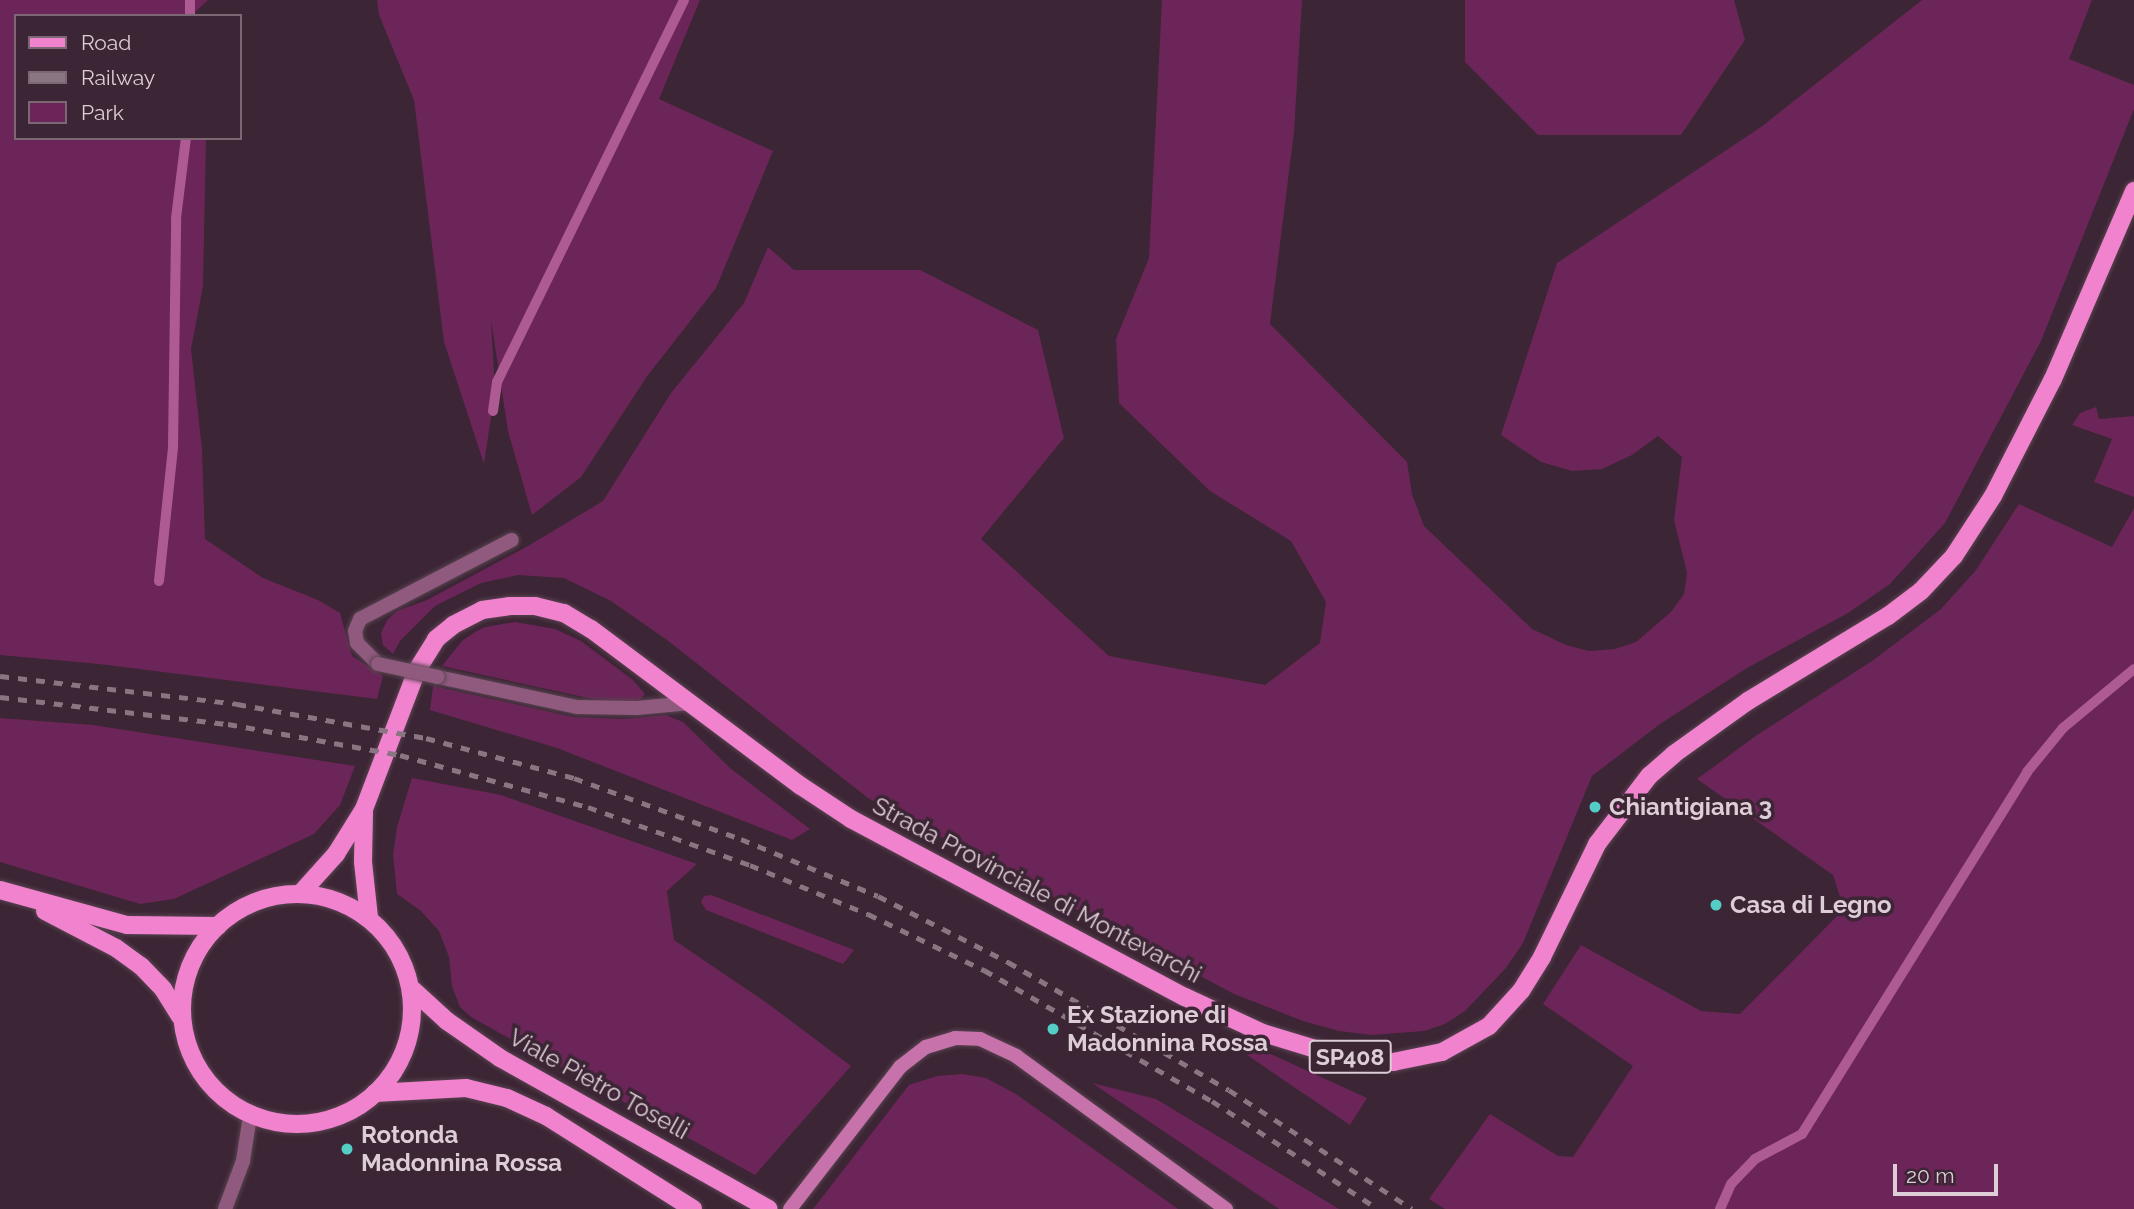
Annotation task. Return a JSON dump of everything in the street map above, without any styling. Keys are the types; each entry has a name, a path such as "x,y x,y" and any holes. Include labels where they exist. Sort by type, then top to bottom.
{"main road":[{"name":"Strada Provinciale di Montevarchi","path":"300,894 329,864 364,809 422,659 436,639 453,625 481,610 521,605 564,613 592,628 801,786 874,833 1228,1018 1278,1038 1329,1053 1393,1062 1429,1057 1479,1034 1512,1003 1542,957 1597,844 1649,776 1684,746 1748,701 1888,616 1921,591 1954,556 1993,496 2053,379 2134,191"},
{"name":"Strada Provinciale di Montevarchi","path":"364,809 363,862 369,917"},
{"path":"9,893 127,925 218,926"},
{"path":"9,893 128,957 151,975 181,1018"},
{"path":"300,894 337,900 369,917 401,951 413,990 407,1040 390,1076 375,1093 355,1107 312,1122 289,1125 250,1116 222,1098 199,1070 183,1032 181,1018 181,999 191,965 218,926 263,900 300,894"},
{"name":"Viale Pietro Toselli","path":"413,990 447,1021 500,1058 769,1209"},
{"path":"375,1093 457,1088 507,1098 546,1116 693,1209"}],"street":[{"path":"512,540 360,619 355,631 357,643 364,654 378,664 576,707 637,708 691,703"},
{"path":"790,1209 900,1068 914,1054 936,1043 955,1038 992,1043 1016,1056 1225,1208"},
{"path":"225,1209 243,1161 250,1116"}],"green space":[{"path":"0,0 208,0 193,14 14,14 14,140 206,140 203,286 191,349 202,449 205,539 263,578 318,600 340,613 352,656 383,676 377,699 99,664 0,655"},
{"path":"377,0 700,0 659,99 773,151 716,288 648,375 581,477 532,515 508,431 491,320 495,390 484,464 444,342 414,100 379,15"},
{"path":"1162,0 1302,0 1294,132 1270,324 1407,462 1412,494 1424,526 1532,629 1566,645 1589,651 1615,649 1636,642 1671,612 1684,594 1687,573 1674,520 1682,457 1658,436 1632,455 1602,469 1572,471 1541,462 1501,435 1557,263 1761,127 1922,0 2092,0 2069,59 2134,85 2134,109 2041,341 1945,523 1890,584 1848,613 1747,668 1660,724 1592,776 1523,943 1506,968 1465,1011 1445,1024 1424,1031 1372,1035 1339,1031 1303,1021 1234,994 868,798 667,640 611,601 564,578 518,575 481,583 435,606 400,641 393,654 383,645 381,633 387,620 397,611 427,600 528,546 603,501 671,393 744,303 768,247 794,270 920,270 1038,330 1064,438 981,539 1109,656 1265,685 1320,643 1326,602 1291,541 1210,491 1119,403 1116,339 1149,258"},
{"path":"1465,0 1734,0 1745,40 1681,135 1538,135 1465,62"},
{"path":"2096,407 2099,419 2134,416 2134,497 2094,482 2112,439 2072,425 2080,413"},
{"path":"2019,504 2112,547 2134,508 2134,1209 1445,1209 1429,1199 1490,1114 1558,1156 1573,1157 1633,1066 1543,1004 1581,945 1701,1011 1740,1014 1844,909 1833,875 1697,779 1757,735 1872,661 1941,609 1976,570"},
{"path":"515,622 555,629 581,641 633,680 645,694 640,700 633,701 593,699 442,666 462,641 475,632 485,627"},
{"path":"433,686 573,717 624,719 666,715 683,722 730,768 810,829 792,840 557,748 430,710"},
{"path":"0,718 93,725 355,766 340,805 314,834 174,899 140,904 0,862"},
{"path":"412,778 501,795 697,864 667,891 674,940 767,1003 851,1066 755,1175 471,1017 460,1007 452,986 449,957 439,931 421,911 397,894 393,854 397,827"},
{"path":"711,895 854,950 843,964 706,910 701,902 704,896"},
{"path":"1249,1046 1367,1098 1350,1125 1247,1055"},
{"path":"962,1074 986,1078 1016,1094 1178,1209 813,1209 909,1085 937,1076"},
{"path":"1092,1083 1156,1099 1339,1209 1279,1209"}],"waterway":[{"path":"190,0 190,14"},
{"path":"493,411 497,382 684,0"},
{"path":"159,581 173,447 176,218 186,140"},
{"path":"1720,1209 1731,1184 1755,1159 1802,1134 2027,772 2063,728 2134,669"}],"railway":[{"path":"0,676 237,704 426,738 574,778 741,839 878,896 1008,962 1229,1090 1412,1209"},
{"path":"0,697 228,724 400,755 588,807 750,865 868,914 984,970 1212,1101 1378,1209"}],"place":[{"name":"Chiantigiana 3","path":"1595,807"},
{"name":"Casa di Legno","path":"1716,905"},
{"name":"Ex Stazione di Madonnina Rossa","path":"1053,1029"},
{"name":"Rotonda Madonnina Rossa","path":"347,1149"}]}
